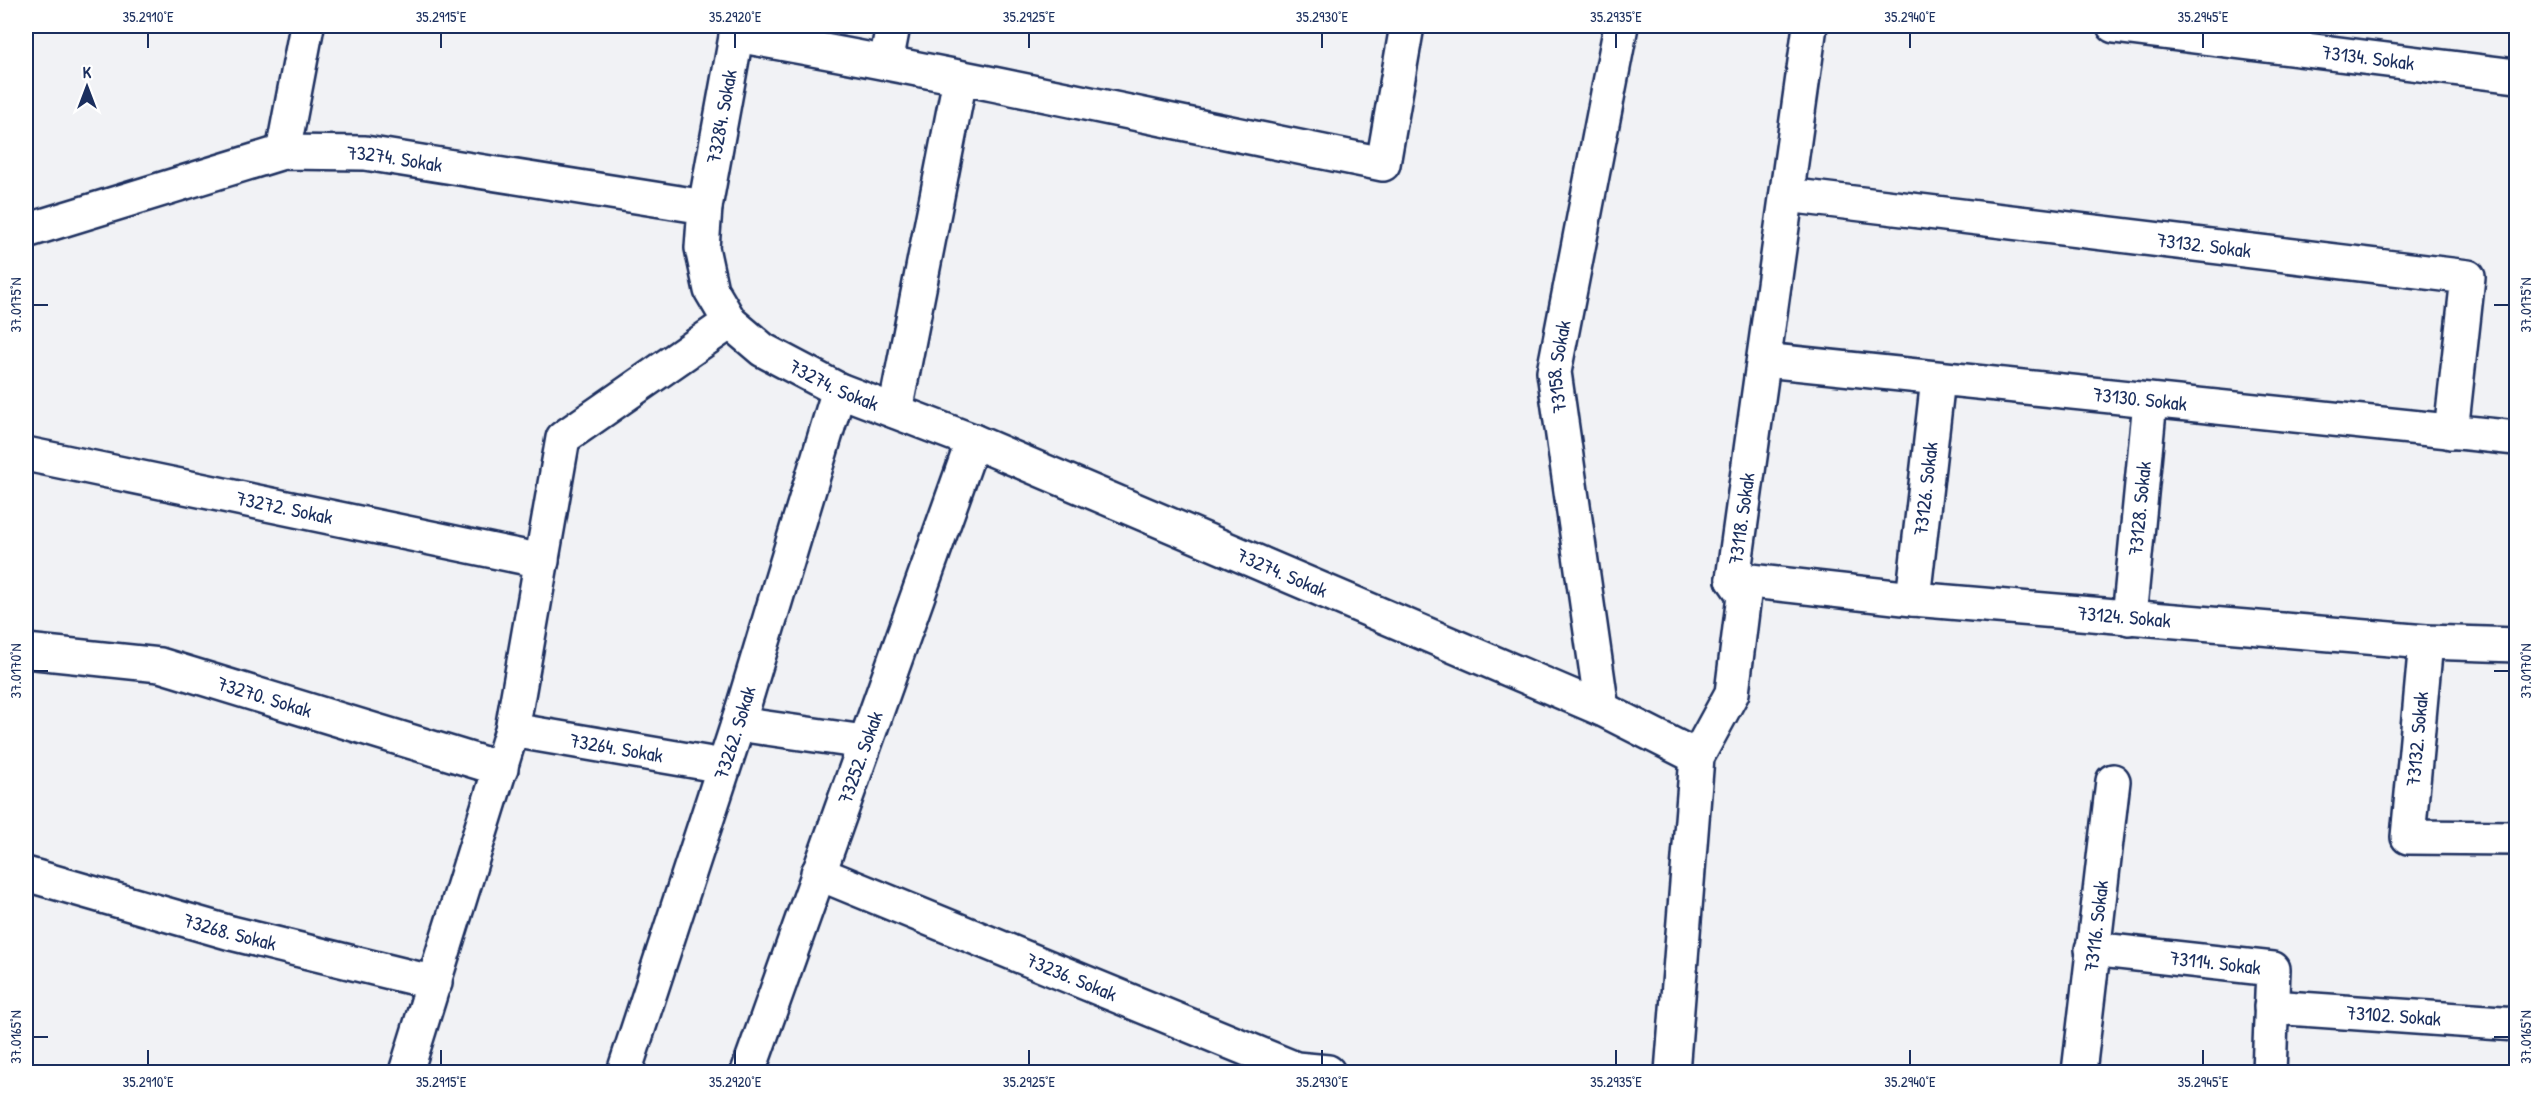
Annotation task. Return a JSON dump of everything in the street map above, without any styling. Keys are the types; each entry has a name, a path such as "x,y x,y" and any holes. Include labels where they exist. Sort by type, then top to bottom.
{"street":[{"path":"283,152 307,26"},
{"path":"886,62 893,26"},
{"path":"737,30 960,79 1383,164 1407,26"},
{"name":"73158. Sokak","path":"1602,709 1554,372 1621,26"},
{"name":"73118. Sokak","path":"1672,1072 1697,758 1732,693 1744,595 1733,579 1810,26"},
{"name":"73134. Sokak","path":"2114,26 2169,29 2517,76"},
{"name":"73284. Sokak","path":"705,207 737,30"},
{"path":"895,411 960,79"},
{"name":"73274. Sokak","path":"26,231 283,152 365,153 705,207 702,248 711,290 730,322 763,350 839,390 973,441 1602,709 1697,758"},
{"name":"73132. Sokak","path":"1787,195 2468,277 2451,432"},
{"path":"406,1072 512,730 563,438 730,322"},
{"name":"73130. Sokak","path":"1764,360 2517,438"},
{"name":"73126. Sokak","path":"1913,599 1938,379"},
{"name":"73262. Sokak","path":"624,1072 738,724 839,390"},
{"name":"73128. Sokak","path":"2129,618 2150,401"},
{"name":"73252. Sokak","path":"748,1072 973,441"},
{"name":"73272. Sokak","path":"26,454 542,561"},
{"name":"73124. Sokak","path":"1733,579 1913,599 2129,618 2426,642 2517,645"},
{"name":"73132. Sokak","path":"2426,642 2408,837 2517,838"},
{"name":"73270. Sokak","path":"26,651 160,665 501,769"},
{"path":"738,724 864,742"},
{"name":"73264. Sokak","path":"512,730 723,766"},
{"name":"73116. Sokak","path":"2079,1072 2113,781"},
{"name":"73236. Sokak","path":"818,873 1296,1069 1328,1072"},
{"name":"73268. Sokak","path":"26,874 231,933 435,983"},
{"name":"73114. Sokak","path":"2092,949 2272,969 2269,1072"},
{"name":"73102. Sokak","path":"2271,1007 2517,1024"}]}
